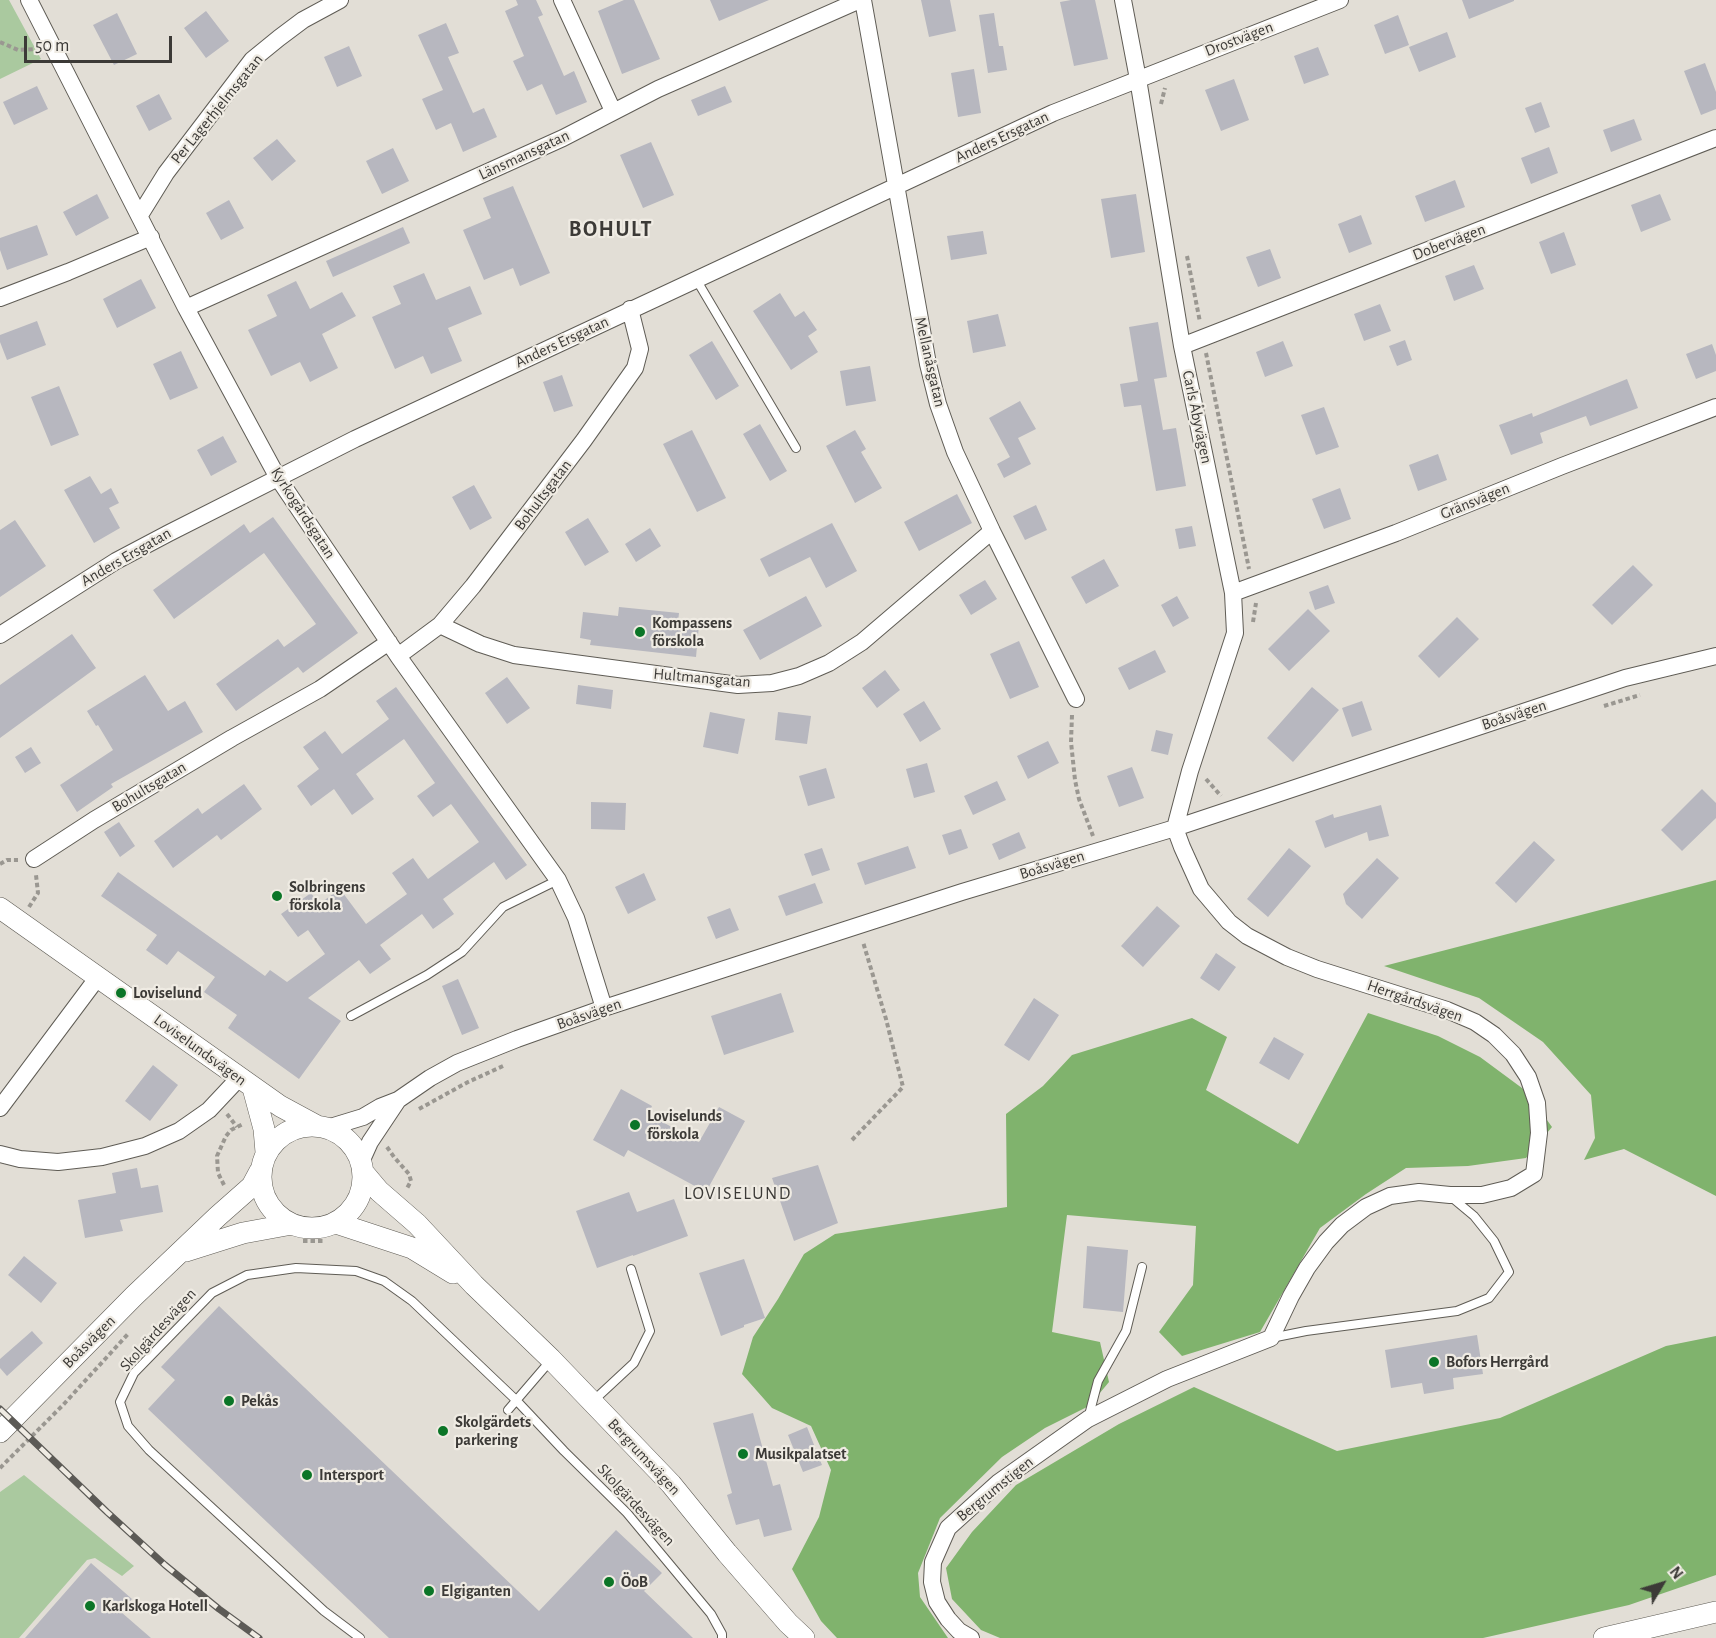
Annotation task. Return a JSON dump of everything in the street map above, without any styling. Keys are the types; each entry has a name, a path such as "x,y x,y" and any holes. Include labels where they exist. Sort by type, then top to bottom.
{"street":[{"name":"Kyrkogårdsgatan","path":"29,0 186,308 278,478 393,649 558,880 576,918 604,1008"},
{"name":"Per Lagerhjelmsgatan","path":"140,215 166,173 252,60 303,20 340,0"},
{"path":"562,0 613,111"},
{"name":"Länsmansgatan","path":"186,308 562,138 658,89 862,0"},
{"name":"Mellanåsgatan","path":"862,0 928,364 938,404 956,452 992,531 1076,699"},
{"name":"Carls Åbyvägen","path":"1123,0 1182,345 1233,593 1235,633 1190,771 1175,828"},
{"name":"Drostvägen","path":"1138,79 1340,0"},
{"name":"Anders Ersgatan","path":"0,635 116,561 355,439 1053,113 1138,79"},
{"name":"Dobervägen","path":"1182,345 1716,138"},
{"path":"0,298 151,237"},
{"name":"Bohultsgatan","path":"34,859 104,814 232,738 440,625 480,577 584,441 635,368 640,349 630,309"},
{"name":"Gränsvägen","path":"1233,593 1396,533 1716,407"},
{"name":"Hultmansgatan","path":"440,625 480,644 514,655 738,685 772,683 800,676 829,663 862,642 992,531"},
{"name":"Boåsvägen","path":"322,1127 363,1118 380,1107 398,1100 430,1078 458,1063 604,1008 962,892 1175,828 1625,678 1716,656"},
{"name":"Herrgårdsvägen","path":"1175,828 1186,859 1201,889 1229,922 1247,936 1287,957 1317,969 1448,1010 1475,1022 1494,1035 1513,1054 1528,1077 1537,1103 1539,1132 1534,1174 1511,1188 1482,1195 1450,1196 1419,1192 1390,1196 1366,1207 1342,1225 1306,1268 1271,1338"},
{"name":"Loviselundsvägen","path":"0,909 280,1106 322,1127"},
{"path":"0,1108 98,977"},
{"path":"0,1154 20,1159 58,1162 102,1156 145,1146 179,1131 246,1082"},
{"name":"Loviselundsvägen","path":"246,1082 264,1129 263,1162"},
{"name":"Boåsvägen","path":"362,1167 370,1143 398,1100"},
{"path":"307,1125 322,1127 336,1132 357,1151 362,1167 363,1182 357,1202 332,1232 306,1228 297,1232 269,1206 262,1191 263,1162 279,1137 288,1131 307,1125"},
{"name":"Boåsvägen","path":"0,1432 134,1296 252,1186 263,1162"},
{"name":"Bergrumsvägen","path":"362,1167 379,1191 417,1224 474,1285 551,1359 671,1484 788,1623 804,1638"},
{"name":"Boåsvägen","path":"180,1254 243,1233 297,1232"},
{"name":"Bergrumsvägen","path":"332,1232 412,1248 474,1285"},
{"path":"1088,1419 1167,1379 1271,1338"},
{"name":"Bergrumstigen","path":"971,1638 959,1631 948,1619 937,1602 932,1582 933,1562 948,1528 999,1482 1088,1419"},
{"path":"1604,1638 1716,1612"}],"lane":[{"path":"696,279 796,448"},
{"path":"351,1016 427,975 462,952 503,907 558,880"},
{"path":"1271,1338 1306,1331 1457,1311 1489,1298 1509,1272 1494,1241 1474,1216 1450,1196"},
{"path":"1088,1419 1098,1382 1126,1331 1142,1267"},
{"name":"Skolgärdesvägen","path":"360,1638 324,1611 149,1450 128,1426 120,1402 135,1373 212,1293 247,1275 296,1268 356,1271 384,1281 412,1301 516,1400 627,1513 711,1614 722,1638"},
{"path":"592,1402 634,1363 650,1331 631,1269"},
{"path":"508,1410 551,1359"}],"path":[{"path":"0,42 18,50 54,48"},
{"path":"1595,709 1641,694"},
{"path":"1076,699 1071,725 1075,780 1079,799 1098,851"},
{"path":"28,908 38,893 34,859"},
{"path":"852,1140 903,1087 863,942 874,939"},
{"path":"411,1115 468,1082 508,1064"},
{"path":"225,1187 216,1165 218,1155 231,1130 249,1123"},
{"path":"388,1140 386,1145 388,1150 409,1174 411,1181 402,1194"},
{"path":"297,1232 332,1232"},
{"path":"0,1468 63,1405 131,1330"}],"green space":[{"path":"0,0 9,0 41,59 0,79"},
{"path":"1716,880 1716,1196 1624,1149 1584,1160 1595,1138 1591,1095 1543,1042 1479,998 1384,966"},
{"path":"1368,1013 1438,1036 1480,1057 1526,1091 1552,1127 1526,1158 1468,1166 1406,1168 1320,1228 1260,1332 1182,1356 1159,1332 1193,1285 1196,1226 1067,1215 1052,1332 1100,1342 1109,1382 1089,1406 1045,1428 1002,1457 940,1518 918,1573 920,1597 948,1638 837,1638 821,1621 792,1569 819,1517 831,1470 811,1426 772,1408 742,1374 753,1337 804,1254 835,1234 1007,1207 1006,1114 1043,1086 1072,1055 1192,1018 1227,1037 1206,1090 1298,1144"},
{"path":"1716,1336 1716,1575 1629,1605 1483,1638 1000,1638 981,1630 952,1599 946,1568 972,1532 1016,1485 1119,1424 1194,1387 1337,1451 1500,1418 1666,1346"},
{"path":"24,1475 134,1566 122,1576 95,1558 87,1560 19,1638 0,1638 0,1492"}],"building":[{"path":"516,0 536,0 543,15 538,17 564,76 574,71 587,102 556,115 542,84 527,91 513,61 524,56 505,11 518,5"},
{"path":"624,0 634,0 660,59 622,74 598,11"},
{"path":"710,0 769,0 719,21"},
{"path":"921,0 950,0 956,31 929,37"},
{"path":"1095,0 1108,59 1074,66 1060,2"},
{"path":"1462,0 1514,0 1514,1 1469,19"},
{"path":"206,11 229,41 206,58 184,28"},
{"path":"117,13 137,54 114,65 93,25"},
{"path":"994,13 999,46 1003,46 1007,70 988,73 979,15"},
{"path":"1398,15 1409,45 1385,54 1374,25"},
{"path":"446,23 459,53 448,57 473,113 484,108 497,137 463,152 451,123 436,130 422,99 443,90 418,35"},
{"path":"1447,32 1456,57 1419,72 1409,47"},
{"path":"349,46 362,76 337,87 324,57"},
{"path":"1318,47 1329,75 1304,84 1294,56"},
{"path":"1705,63 1716,92 1716,109 1701,115 1684,71"},
{"path":"974,69 981,113 958,117 951,73"},
{"path":"1234,79 1249,120 1221,131 1205,90"},
{"path":"37,86 48,109 14,125 3,102"},
{"path":"725,86 732,102 698,116 691,100"},
{"path":"159,94 172,119 149,131 136,106"},
{"path":"1541,102 1550,127 1535,133 1525,108"},
{"path":"1634,119 1642,140 1611,152 1603,130"},
{"path":"277,139 296,161 272,181 253,158"},
{"path":"651,142 674,195 643,208 620,155"},
{"path":"1549,147 1558,173 1531,184 1521,158"},
{"path":"393,148 409,181 382,194 366,161"},
{"path":"1455,180 1465,207 1425,222 1415,196"},
{"path":"513,186 550,273 520,286 513,268 484,280 463,230 491,218 483,198"},
{"path":"97,194 109,218 76,236 63,212"},
{"path":"1136,194 1145,252 1111,258 1101,199"},
{"path":"1660,194 1671,220 1641,232 1631,205"},
{"path":"229,200 244,228 221,240 206,213"},
{"path":"1361,215 1372,244 1349,253 1338,224"},
{"path":"37,225 48,255 7,270 0,250 0,238"},
{"path":"403,227 410,243 333,277 326,261"},
{"path":"983,231 987,254 951,260 947,236"},
{"path":"1564,232 1576,265 1551,274 1539,242"},
{"path":"1270,249 1281,278 1258,287 1246,257"},
{"path":"1474,265 1484,289 1454,301 1445,276"},
{"path":"424,273 436,300 470,286 482,314 448,328 462,361 431,374 423,356 395,369 372,317 401,304 393,286"},
{"path":"141,279 156,308 117,328 103,299"},
{"path":"296,281 310,309 342,292 356,316 322,334 338,368 310,382 300,362 271,376 248,330 277,316 267,295"},
{"path":"780,293 795,317 804,311 817,330 808,336 818,352 791,370 753,311"},
{"path":"1380,304 1391,331 1364,341 1354,314"},
{"path":"998,314 1006,346 973,353 967,321"},
{"path":"37,321 46,345 7,360 0,342 0,335"},
{"path":"1158,322 1167,377 1154,379 1163,430 1176,428 1186,486 1156,491 1141,405 1124,407 1120,384 1138,381 1129,327"},
{"path":"1405,340 1412,360 1397,366 1389,346"},
{"path":"712,341 739,386 716,400 689,355"},
{"path":"1283,341 1293,366 1265,377 1256,352"},
{"path":"1712,344 1716,355 1716,371 1696,379 1686,354"},
{"path":"181,351 198,388 170,400 153,364"},
{"path":"870,366 876,401 846,406 840,371"},
{"path":"562,375 573,406 554,412 543,382"},
{"path":"1627,379 1638,408 1590,426 1586,416 1540,433 1543,443 1511,455 1499,425 1532,413 1533,417"},
{"path":"59,386 79,435 51,446 31,397"},
{"path":"1020,401 1036,429 1018,438 1031,464 1004,478 997,464 1010,457 989,418"},
{"path":"1324,407 1339,447 1316,455 1301,415"},
{"path":"760,424 787,471 770,481 743,434"},
{"path":"692,430 726,498 697,512 663,444"},
{"path":"855,430 866,449 861,452 882,488 855,503 826,446"},
{"path":"223,436 237,462 211,476 197,450"},
{"path":"1438,454 1447,480 1418,491 1409,465"},
{"path":"90,476 101,494 111,488 119,503 109,508 120,528 94,543 64,490"},
{"path":"474,485 492,518 470,530 452,497"},
{"path":"1340,488 1351,519 1324,529 1312,499"},
{"path":"957,494 972,523 919,551 904,522"},
{"path":"1036,505 1047,530 1025,540 1013,516"},
{"path":"273,517 358,633 303,673 298,667 236,711 216,684 278,639 284,647 316,624 264,553 174,619 153,590 244,524 250,533"},
{"path":"588,518 609,552 585,566 565,532"},
{"path":"15,520 46,566 0,597 0,530"},
{"path":"832,523 857,571 826,588 810,557 769,577 760,559"},
{"path":"1192,526 1196,546 1179,549 1175,529"},
{"path":"650,528 661,546 636,562 625,544"},
{"path":"1104,559 1119,586 1086,604 1071,577"},
{"path":"1633,565 1653,585 1612,625 1592,605"},
{"path":"985,580 997,599 971,615 959,595"},
{"path":"1328,585 1335,603 1315,610 1309,592"},
{"path":"806,596 822,626 760,660 743,630"},
{"path":"1177,596 1189,618 1173,627 1161,605"},
{"name":"Kompassens förskola","path":"619,607 679,613 678,622 699,625 696,657 590,645 591,640 580,638 583,612 618,616"},
{"path":"1308,609 1330,631 1289,671 1268,649"},
{"path":"1457,617 1479,639 1439,678 1418,656"},
{"path":"72,634 96,668 0,738 0,685"},
{"path":"1019,641 1039,687 1010,699 990,654"},
{"path":"1155,650 1166,672 1129,690 1118,668"},
{"path":"885,670 900,690 877,708 862,688"},
{"path":"145,675 168,711 185,701 203,732 111,784 113,787 77,812 60,785 113,750 87,711"},
{"path":"507,677 530,708 507,724 485,693"},
{"path":"578,685 613,690 611,709 576,704"},
{"path":"396,687 527,865 506,880 494,862 443,899 454,914 433,929 422,914 380,945 391,959 370,974 359,960 308,998 341,1021 299,1079 228,1028 237,1015 204,992 215,977 178,951 167,965 146,950 157,935 101,896 118,872 265,976 270,970 287,982 325,954 308,930 298,937 281,914 311,893 319,904 340,889 366,924 407,894 392,873 413,858 428,879 479,842 451,804 433,817 417,796 435,783 404,739 356,774 374,799 352,815 334,789 311,806 297,786 319,769 303,747 325,731 342,754 389,719 376,701"},
{"path":"1312,687 1339,710 1293,762 1267,738"},
{"path":"924,701 941,729 920,742 903,714"},
{"path":"1362,701 1372,730 1352,737 1342,708"},
{"path":"710,712 745,719 738,754 703,747"},
{"path":"778,712 811,716 807,744 775,740"},
{"path":"1156,730 1173,734 1168,755 1151,751"},
{"path":"1048,741 1059,763 1028,779 1017,756"},
{"path":"31,747 41,763 25,773 15,757"},
{"path":"927,763 935,792 914,798 906,769"},
{"path":"1132,767 1144,798 1119,807 1107,776"},
{"path":"826,768 835,798 808,806 799,776"},
{"path":"997,781 1006,800 973,815 964,796"},
{"path":"244,784 262,809 221,840 217,835 173,868 154,841 198,808 202,814"},
{"path":"1702,789 1716,803 1716,818 1682,851 1661,830"},
{"path":"591,802 626,803 625,830 591,829"},
{"path":"1381,805 1389,836 1369,841 1367,832 1325,848 1315,821 1333,814 1334,818"},
{"path":"119,822 135,846 120,857 104,832"},
{"path":"961,829 968,848 949,855 942,835"},
{"path":"1019,832 1026,848 999,860 992,844"},
{"path":"1534,841 1555,860 1516,903 1495,883"},
{"path":"908,846 916,868 865,885 857,863"},
{"path":"822,848 830,870 812,876 804,854"},
{"path":"1289,848 1311,866 1268,917 1247,899"},
{"path":"1377,858 1399,878 1362,919 1346,904 1343,894"},
{"path":"644,873 656,900 628,914 615,887"},
{"path":"815,883 823,903 786,916 778,896"},
{"path":"1157,906 1180,926 1143,967 1121,946"},
{"path":"730,908 739,930 716,939 707,917"},
{"path":"1216,953 1236,967 1219,991 1200,978"},
{"path":"458,979 479,1028 462,1035 442,986"},
{"path":"781,993 794,1032 724,1055 711,1016"},
{"path":"1034,998 1059,1015 1029,1061 1004,1045"},
{"path":"1274,1037 1304,1054 1289,1080 1259,1063"},
{"path":"153,1065 178,1085 150,1121 125,1101"},
{"path":"621,1089 652,1106 648,1114 699,1142 719,1107 745,1121 706,1192 628,1150 624,1157 593,1140"},
{"path":"818,1165 838,1223 794,1241 772,1178"},
{"path":"137,1168 141,1188 158,1185 163,1212 120,1220 123,1231 85,1238 78,1200 116,1193 112,1173"},
{"path":"629,1192 637,1212 674,1199 688,1236 597,1268 576,1211"},
{"path":"1087,1246 1128,1250 1123,1312 1083,1308"},
{"path":"24,1256 57,1283 41,1303 8,1275"},
{"path":"744,1259 765,1318 721,1336 699,1273"},
{"path":"219,1306 539,1611 616,1530 662,1573 644,1591 693,1638 389,1638 148,1409 175,1380 161,1367"},
{"path":"32,1331 43,1343 7,1376 0,1368 0,1359"},
{"name":"Bofors Herrgård","path":"1477,1335 1483,1374 1453,1378 1454,1389 1424,1394 1422,1383 1391,1388 1385,1350"},
{"name":"Musikpalatset","path":"753,1413 773,1486 780,1484 792,1530 764,1537 759,1519 736,1525 727,1495 732,1493 713,1423"},
{"path":"807,1427 822,1465 803,1472 788,1435"},
{"name":"Karlskoga Hotell","path":"91,1563 132,1599 121,1612 151,1638 25,1638"}],"railway":[{"path":"0,1409 165,1565 259,1638"}],"place":[{"name":"Kompassens förskola","path":"640,632"},
{"name":"Solbringens förskola","path":"277,896"},
{"name":"Loviselund","path":"121,993"},
{"name":"Loviselunds förskola","path":"635,1125"},
{"name":"Bofors Herrgård","path":"1434,1362"},
{"name":"Pekås","path":"229,1401"},
{"name":"Skolgärdets parkering","path":"443,1431"},
{"name":"Musikpalatset","path":"743,1454"},
{"name":"Intersport","path":"307,1475"},
{"name":"ÖoB","path":"609,1582"},
{"name":"Elgiganten","path":"429,1591"},
{"name":"Karlskoga Hotell","path":"90,1606"}],"district":[{"name":"BOHULT","path":"611,229"},
{"name":"LOVISELUND","path":"738,1194"}]}
